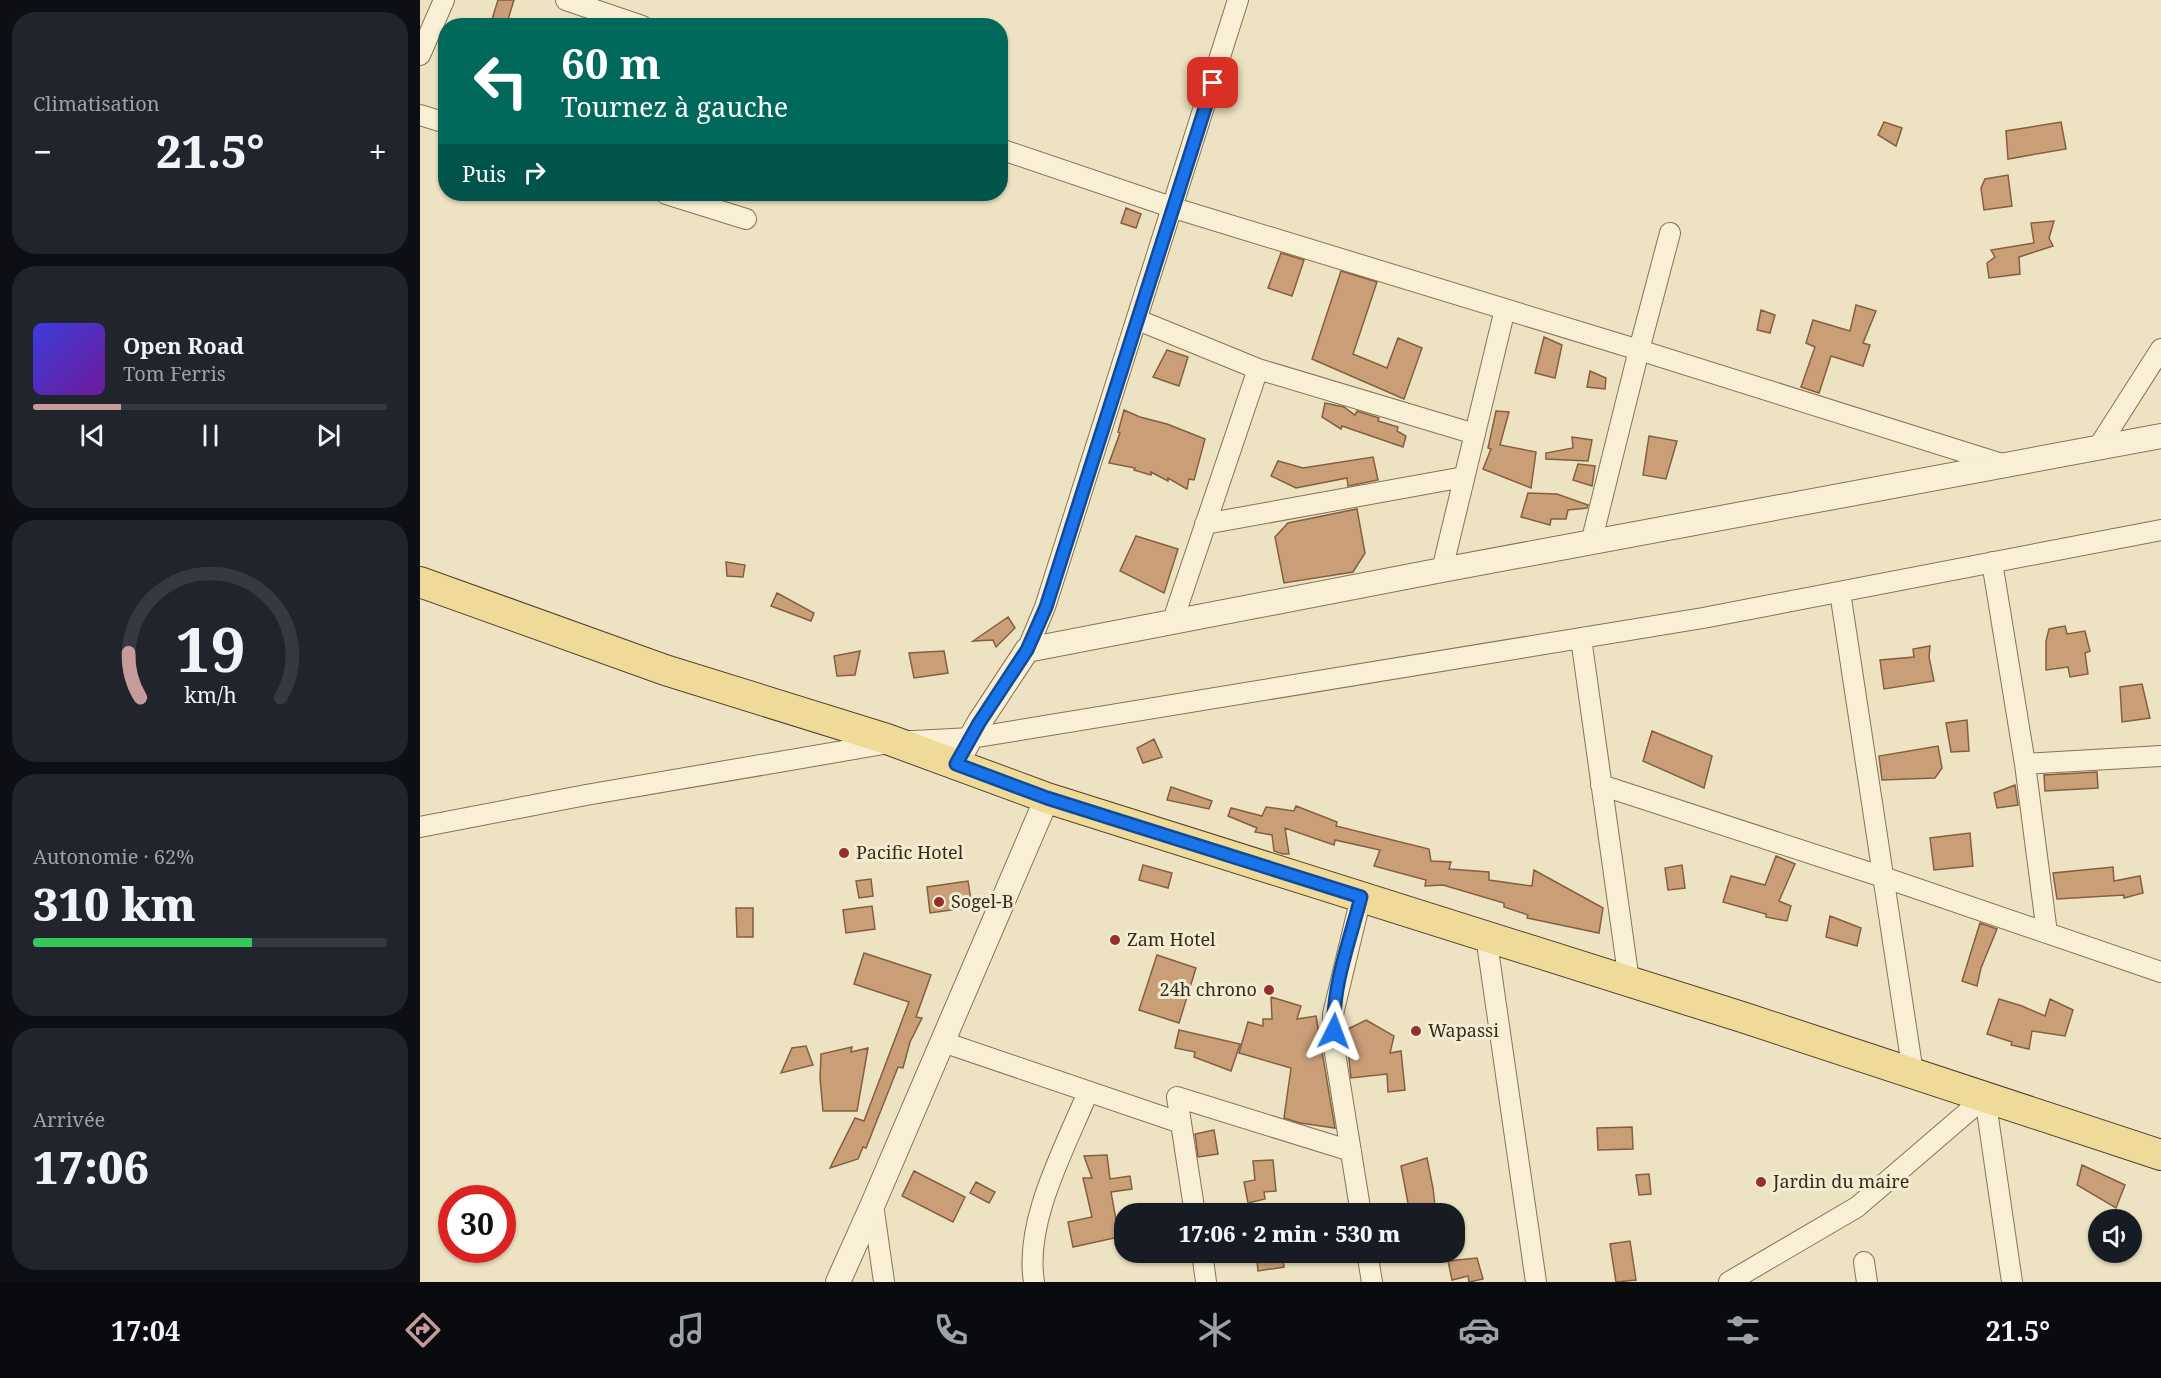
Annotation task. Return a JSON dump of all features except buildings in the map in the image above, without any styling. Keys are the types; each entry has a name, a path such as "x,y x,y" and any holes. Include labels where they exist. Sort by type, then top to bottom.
{"main road":[{"path":"420,582 665,670 894,742 1047,798 1629,981 2161,1155"}],"street":[{"path":"420,55 444,0"},
{"path":"566,0 619,18"},
{"path":"956,764 1027,650 1046,607 1239,0"},
{"path":"420,115 438,121"},
{"path":"1008,152 1174,208 2002,464"},
{"path":"688,201 746,219"},
{"path":"1591,543 1670,233"},
{"path":"1442,570 1505,309"},
{"path":"1138,320 1258,369 1475,434"},
{"path":"2099,446 2161,349"},
{"path":"1172,622 1258,369"},
{"path":"1027,650 2002,464 2161,436"},
{"path":"1205,524 1464,477"},
{"path":"420,827 586,795 894,742 971,738 1703,618 2161,530 2161,536"},
{"path":"1992,562 2025,764 2047,933"},
{"path":"1840,592 1913,1073"},
{"path":"1581,638 1629,981"},
{"path":"2025,764 2161,756"},
{"path":"1601,785 1883,877 2161,972"},
{"path":"838,1282 1047,798"},
{"path":"1359,1203 1334,1047 1333,1014 1361,897"},
{"path":"1486,936 1536,1282"},
{"path":"943,1042 1181,1123"},
{"path":"1034,1282 1031,1262 1041,1207 1088,1092"},
{"path":"1194,1203 1177,1097 1351,1151"},
{"path":"1729,1282 1857,1207 1985,1097"},
{"path":"1985,1097 2012,1282"},
{"path":"873,1204 884,1282"},
{"path":"1864,1262 1867,1282"},
{"path":"1203,1263 1206,1282"},
{"path":"1369,1263 1372,1282"}],"place":[{"name":"Pacific Hotel","path":"844,853"},
{"name":"Sogel-B","path":"939,902"},
{"name":"Zam Hotel","path":"1115,940"},
{"name":"24h chrono","path":"1269,990"},
{"name":"Wapassi","path":"1416,1031"},
{"name":"Jardin du maire","path":"1761,1182"}],"route":[{"path":"1213,83 1046,607 1027,650 979,723 956,764 1047,798 1361,897 1337,992 1333,1014 1334,1031"}]}
